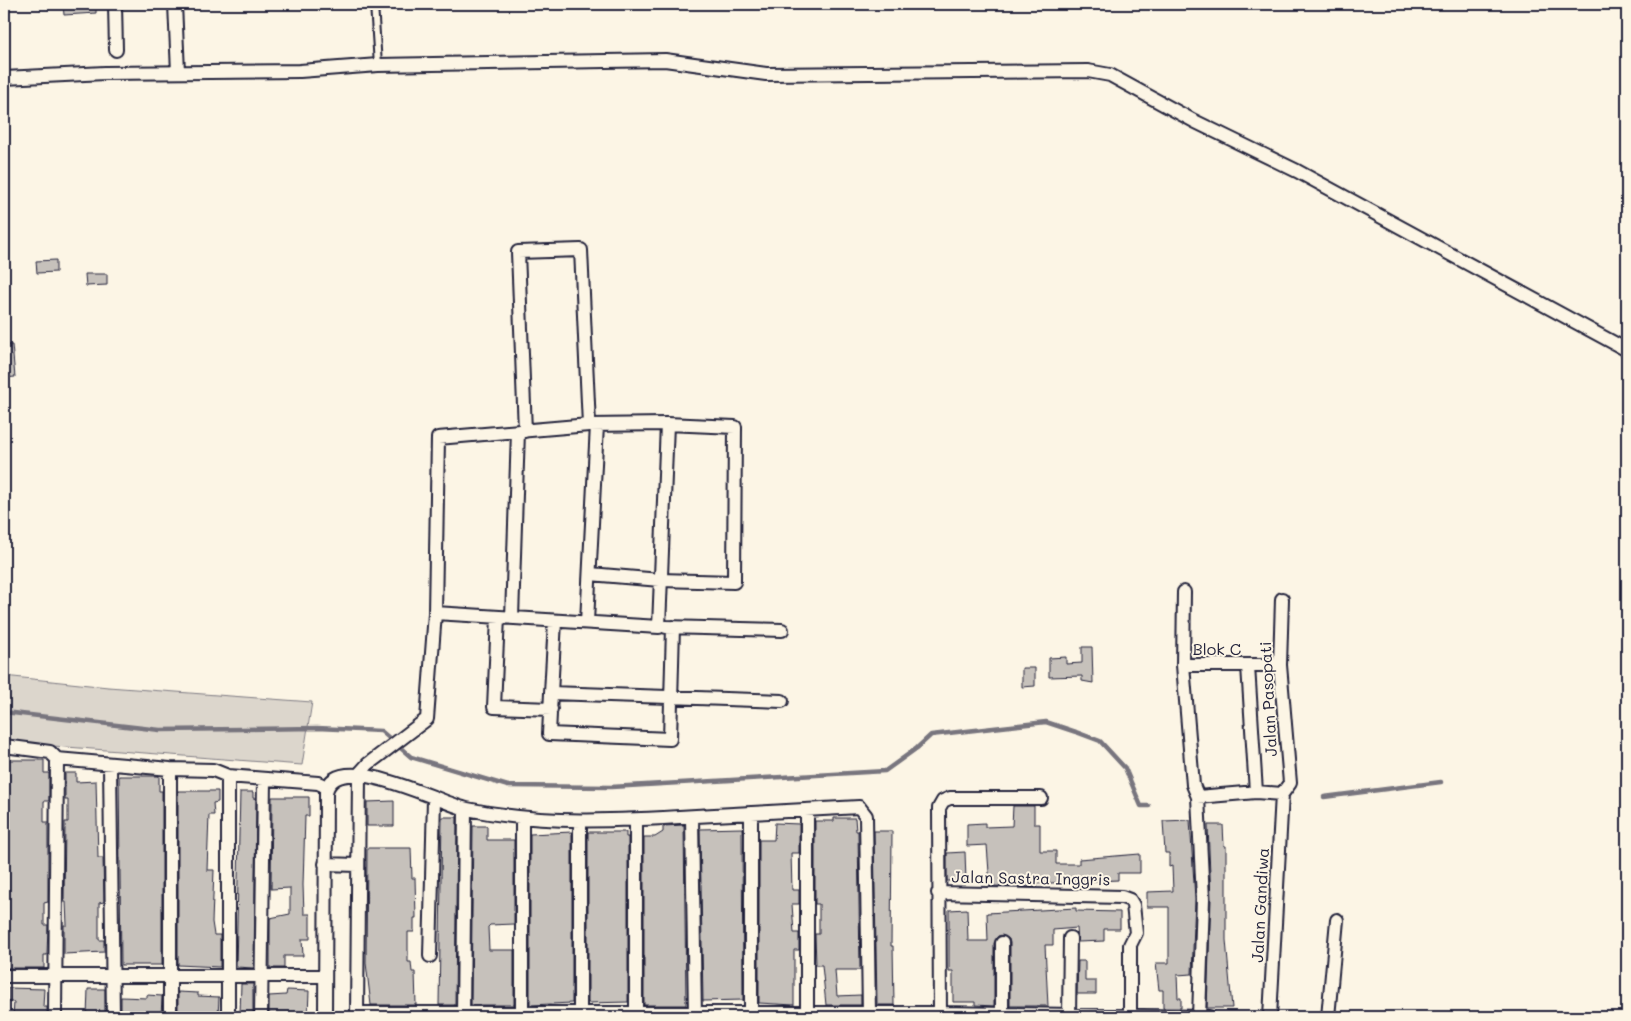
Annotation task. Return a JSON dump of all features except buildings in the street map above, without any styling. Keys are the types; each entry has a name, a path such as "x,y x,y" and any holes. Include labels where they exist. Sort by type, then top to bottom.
{"street":[{"path":"115,4 116,50"},
{"path":"175,4 178,72"},
{"path":"4,78 178,72 300,71 378,65 664,60 766,74 1088,71 1110,75 1194,121 1297,171 1627,350"},
{"path":"512,618 521,431 518,252 581,250 593,425 590,574 587,622"},
{"path":"659,627 667,424"},
{"path":"590,574 660,580 734,582 735,428 667,424 593,425 438,438 435,613 427,718 368,764 359,774 357,1015 751,1016 807,1013 869,1013 1069,1017 1209,1017"},
{"path":"1184,592 1183,666 1193,785 1198,797 1203,899 1198,1017"},
{"name":"Jalan Pasopati","path":"1282,599 1280,665 1290,783 1282,794"},
{"path":"435,613 659,627 782,630"},
{"path":"498,617 494,707 550,709"},
{"path":"555,621 549,734 670,739 673,627"},
{"name":"Blok C","path":"1183,666 1280,665"},
{"path":"1248,666 1256,792"},
{"path":"551,693 782,701"},
{"path":"4,746 50,752 57,759 110,765 213,770 228,776 318,783 327,787"},
{"path":"55,1017 57,759"},
{"path":"110,765 114,1017"},
{"path":"170,769 170,1017"},
{"path":"325,1017 327,787 337,778 345,775 359,774 378,776 434,799 465,809 522,818 580,822 859,807 866,816 869,1013"},
{"path":"228,776 228,1017"},
{"path":"261,1017 264,780"},
{"path":"1198,797 1256,792 1282,794"},
{"name":"Jalan Gandiwa","path":"1270,1017 1282,794"},
{"path":"940,1015 939,808 943,801 950,798 1041,798"},
{"path":"430,956 434,799"},
{"path":"463,1016 465,809"},
{"path":"807,810 807,1013"},
{"path":"751,813 751,1016"},
{"path":"692,817 696,1015"},
{"path":"522,818 522,1015"},
{"path":"636,820 636,1016"},
{"path":"580,822 580,1015"},
{"path":"326,864 357,865"},
{"name":"Jalan Sastra Inggris","path":"938,893 1122,897 1133,905 1136,933 1130,945 1130,1016"},
{"path":"1328,1017 1337,920"},
{"path":"1069,1017 1070,938"},
{"path":"1002,943 1002,1016"},
{"path":"4,976 326,976"}],"lane":[{"path":"374,4 378,65"}],"shaded area":[{"path":"4,676 108,687 312,702 302,765 14,743 4,738"}],"waterway":[{"path":"4,712 160,730 317,728 381,731 411,757 508,786 611,787 885,771 917,748 931,735 1046,722 1100,741 1125,768 1141,806 1149,806"},
{"path":"1324,797 1441,782"}]}
